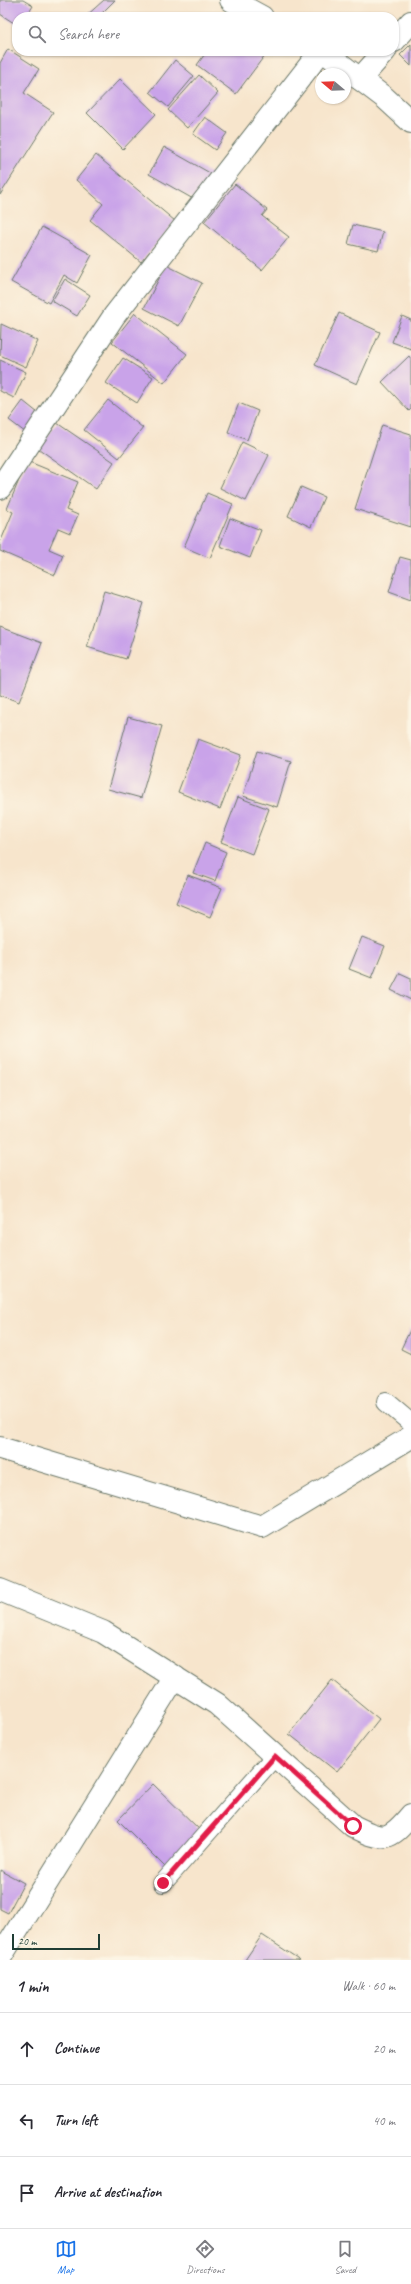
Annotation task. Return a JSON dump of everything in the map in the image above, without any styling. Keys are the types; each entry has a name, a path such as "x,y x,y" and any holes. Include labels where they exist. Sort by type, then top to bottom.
{"street":[{"path":"231,0 253,12"},
{"path":"399,35 411,22"},
{"path":"0,488 114,316 318,56"},
{"path":"329,56 360,79 411,122"},
{"path":"360,79 381,56"},
{"path":"0,1448 262,1527 411,1437"},
{"path":"0,1590 103,1632 217,1704 353,1826 367,1834 382,1837 396,1833 411,1815"},
{"path":"0,1958 175,1677"}],"lane":[{"path":"386,1402 411,1423"},
{"path":"163,1883 275,1756"}],"building":[{"path":"0,0 23,0 33,6 29,12 12,12 12,22 0,14"},
{"path":"104,0 115,0 103,12 91,12"},
{"path":"411,44 411,66 400,55"},
{"path":"8,49 12,52 12,56 19,56 39,69 24,93 53,112 0,195 0,63"},
{"path":"203,56 264,56 236,94 197,65"},
{"path":"175,60 194,76 168,107 150,92"},
{"path":"199,75 218,93 187,128 168,110"},
{"path":"120,79 156,114 123,149 87,113"},
{"path":"205,117 227,133 215,150 193,134"},
{"path":"164,147 217,177 202,204 149,174"},
{"path":"96,155 175,221 141,262 90,220 103,204 76,180"},
{"path":"235,184 267,210 262,216 289,237 262,270 204,222"},
{"path":"353,225 383,232 378,251 348,244"},
{"path":"42,227 92,255 77,283 64,275 49,303 11,282"},
{"path":"166,265 202,283 179,326 144,308"},
{"path":"65,279 90,295 77,316 52,301"},
{"path":"135,313 187,354 164,383 112,342"},
{"path":"339,313 380,332 357,384 315,365"},
{"path":"402,316 411,320 411,349 392,342"},
{"path":"1,324 38,341 26,367 0,355"},
{"path":"409,356 411,359 411,409 409,411 382,382"},
{"path":"123,358 153,377 137,403 106,383"},
{"path":"0,360 26,372 14,398 0,391"},
{"path":"108,400 143,428 119,458 84,430"},
{"path":"23,401 48,421 34,439 9,420"},
{"path":"239,403 258,411 247,440 228,432"},
{"path":"57,423 114,462 96,489 39,449"},
{"path":"382,425 411,434 411,527 355,509"},
{"path":"242,442 269,455 246,501 220,488"},
{"path":"27,461 78,482 66,510 78,515 70,533 58,528 49,549 63,555 55,575 0,551 0,543 13,512 7,509"},
{"path":"301,487 324,497 311,527 288,516"},
{"path":"207,493 233,504 210,558 184,547"},
{"path":"230,518 261,530 250,558 220,546"},
{"path":"400,557 411,560 411,600 389,592"},
{"path":"104,591 144,603 126,659 87,647"},
{"path":"0,627 42,643 19,702 0,695"},
{"path":"128,717 162,726 141,798 108,789"},
{"path":"198,739 241,755 220,809 178,792"},
{"path":"257,751 291,761 277,807 243,796"},
{"path":"238,797 269,809 252,854 221,842"},
{"path":"205,843 226,852 215,881 193,873"},
{"path":"188,875 222,888 210,917 176,903"},
{"path":"362,937 385,946 372,978 349,969"},
{"path":"400,973 411,978 411,1000 391,990"},
{"path":"411,1328 411,1354 401,1349"},
{"path":"332,1680 379,1719 337,1772 289,1734"},
{"path":"153,1784 207,1837 171,1873 118,1820"},
{"path":"0,1870 24,1883 8,1913 0,1909"},
{"path":"262,1935 300,1960 245,1960"}],"route":[{"path":"163,1883 275,1756 353,1826"}]}
